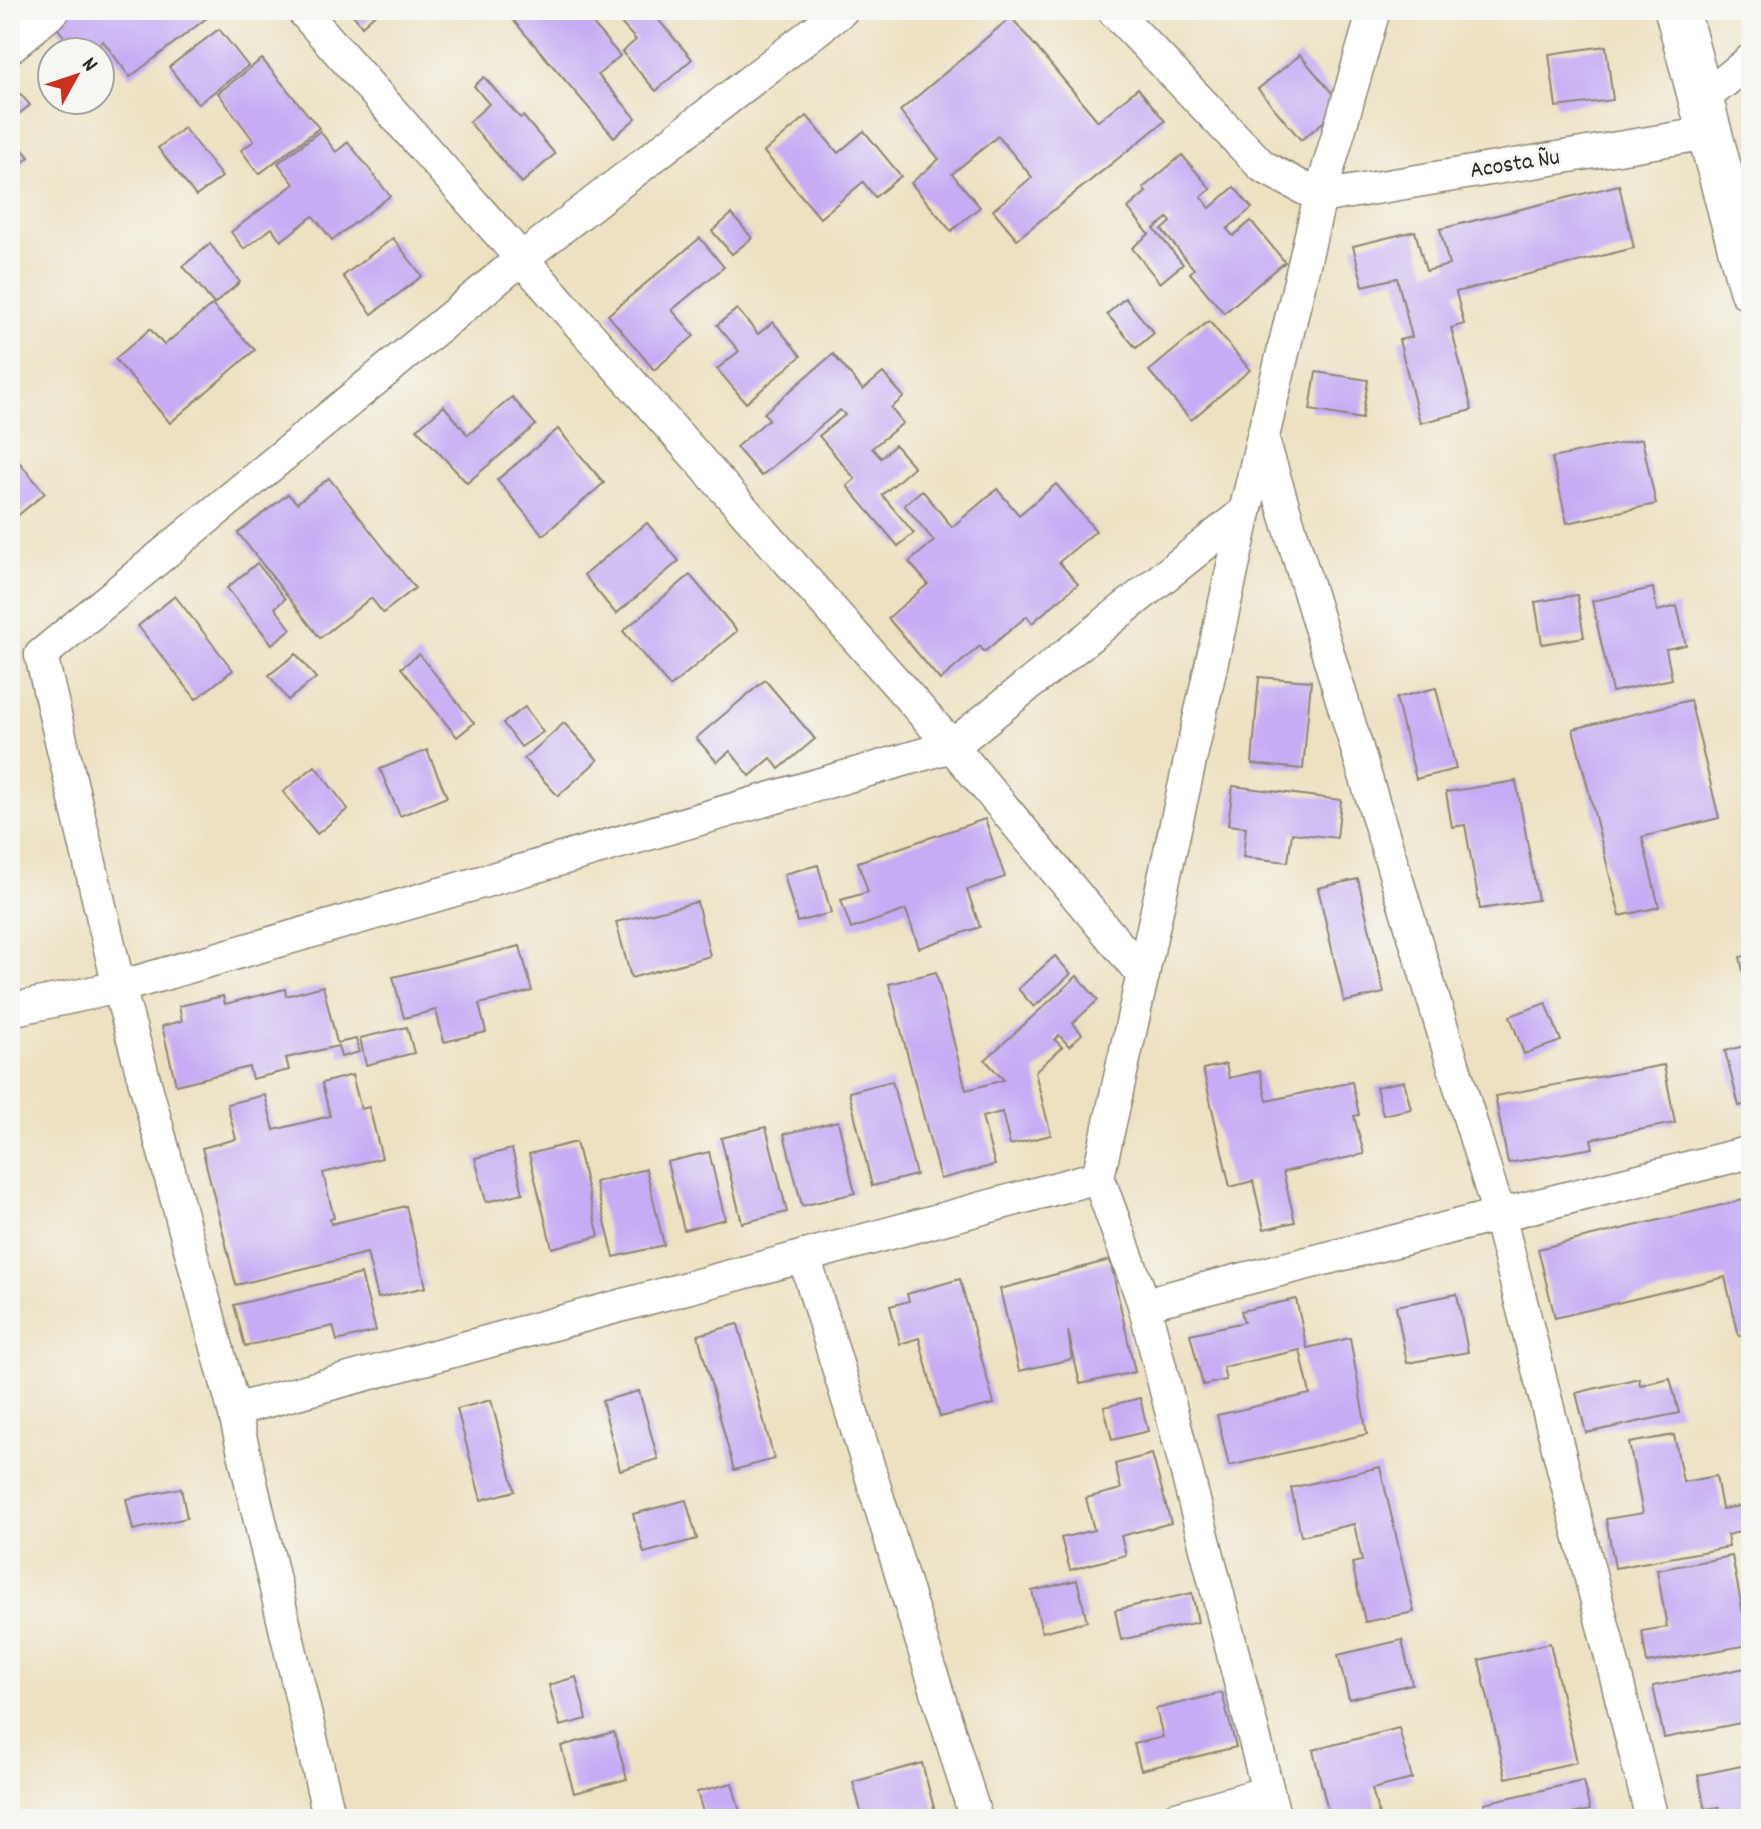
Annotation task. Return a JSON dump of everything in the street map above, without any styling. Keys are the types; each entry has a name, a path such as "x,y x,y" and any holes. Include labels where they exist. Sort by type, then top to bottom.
{"highway":[{"path":"1677,10 1751,289"}],"street":[{"path":"10,47 54,10"},
{"path":"302,10 952,746 1143,975"},
{"path":"330,1819 234,1410 119,987 41,655 520,260 842,10"},
{"path":"1113,10 1262,166 1320,197"},
{"path":"1173,1819 1272,1806 1144,1304 1098,1177 1262,437 1320,197 1374,10"},
{"name":"Acosta Ñu","path":"1320,197 1705,116 1751,60"},
{"path":"1262,437 1499,1215 1652,1819"},
{"path":"10,1010 119,987 952,746 1245,512"},
{"path":"1144,1304 1751,1152"},
{"path":"234,1410 1098,1177"},
{"path":"804,1256 976,1819"}],"building":[{"path":"64,10 217,10 130,77 116,58 116,36 64,36 51,20"},
{"path":"349,10 380,10 362,26"},
{"path":"510,10 581,10 620,56 598,75 636,118 614,137 507,13"},
{"path":"615,10 650,10 692,59 656,91 622,52 636,40 612,13"},
{"path":"1192,10 1211,10 1199,19"},
{"path":"1011,17 1098,121 1138,88 1165,121 1017,239 993,210 1032,177 998,136 952,174 980,207 951,231 911,183 939,159 900,111"},
{"path":"219,29 248,66 198,104 169,67"},
{"path":"1606,46 1613,100 1556,107 1549,54"},
{"path":"1300,55 1343,106 1301,140 1258,89"},
{"path":"262,59 319,128 259,174 241,150 254,141 218,93"},
{"path":"484,77 555,154 522,183 469,122 489,104 474,86"},
{"path":"10,82 30,105 10,121"},
{"path":"807,116 838,153 864,131 901,176 875,197 863,182 820,218 764,152"},
{"path":"184,128 222,177 196,196 158,148"},
{"path":"320,131 336,152 348,142 390,196 332,240 313,216 281,241 272,228 244,249 231,232 294,184 278,163"},
{"path":"10,134 29,157 10,174"},
{"path":"1182,155 1211,189 1201,197 1210,208 1234,187 1252,208 1227,229 1233,236 1251,221 1285,262 1224,313 1190,273 1194,269 1162,230 1171,222 1168,218 1154,229 1183,264 1160,283 1132,248 1149,234 1128,208 1146,192 1143,188"},
{"path":"1619,185 1634,248 1456,292 1464,324 1451,328 1472,410 1420,423 1399,340 1412,337 1397,278 1363,286 1353,246 1415,231 1426,271 1449,265 1440,229"},
{"path":"732,214 752,238 732,254 712,231"},
{"path":"393,238 422,276 372,314 343,276"},
{"path":"700,238 724,267 672,310 694,336 654,370 608,315"},
{"path":"210,244 240,282 214,304 183,266"},
{"path":"1125,298 1154,333 1136,348 1107,314"},
{"path":"212,305 255,350 170,423 115,359 150,329 164,345"},
{"path":"737,309 758,334 773,322 801,356 746,403 717,369 739,351 717,325"},
{"path":"1209,321 1250,370 1191,420 1149,371"},
{"path":"833,354 863,390 883,373 904,397 891,408 903,423 872,448 881,458 895,445 914,467 882,495 914,533 898,546 847,486 855,479 819,436 845,415 840,410 761,476 736,447 769,419 764,413"},
{"path":"1316,372 1368,380 1362,419 1310,410"},
{"path":"512,397 536,425 467,483 417,429 444,406 468,435"},
{"path":"558,429 604,483 543,535 497,480"},
{"path":"1642,439 1656,504 1567,523 1552,458"},
{"path":"10,451 45,493 10,522"},
{"path":"329,478 415,588 383,613 371,598 320,638 238,533 288,494 297,503"},
{"path":"1056,484 1096,531 1059,562 1078,584 1032,623 1027,616 984,652 980,646 940,680 888,618 928,584 909,562 934,541 904,505 922,490 952,527 997,489 1019,515"},
{"path":"647,523 679,561 616,614 584,575"},
{"path":"257,563 285,599 275,608 291,629 272,644 227,588"},
{"path":"690,575 737,631 670,687 623,631"},
{"path":"1653,588 1657,611 1677,606 1686,645 1666,649 1672,679 1612,692 1592,601"},
{"path":"1577,595 1584,637 1542,644 1535,602"},
{"path":"175,596 233,670 196,699 138,626"},
{"path":"296,654 316,678 288,700 269,675"},
{"path":"419,654 474,723 457,737 401,668"},
{"path":"1259,677 1311,681 1303,769 1252,764"},
{"path":"765,680 815,739 779,769 771,758 750,776 730,751 717,762 696,738"},
{"path":"1436,688 1456,769 1416,779 1396,698"},
{"path":"1690,700 1719,818 1642,837 1659,907 1620,916 1573,729"},
{"path":"525,707 543,732 521,747 503,723"},
{"path":"564,723 598,760 558,796 524,759"},
{"path":"427,750 447,797 400,816 380,769"},
{"path":"315,766 348,809 317,834 283,792"},
{"path":"1516,781 1538,900 1480,909 1465,825 1452,827 1446,792"},
{"path":"1233,786 1341,800 1337,838 1292,833 1288,862 1243,857 1246,827 1228,825"},
{"path":"985,819 1005,877 967,890 980,927 919,948 906,910 851,929 841,900 868,892 858,862"},
{"path":"818,865 831,913 797,922 784,874"},
{"path":"1358,879 1384,993 1344,1002 1318,888"},
{"path":"697,902 710,956 631,978 616,922"},
{"path":"520,946 532,991 479,1004 486,1032 444,1042 436,1010 404,1018 393,977"},
{"path":"1751,955 1751,1007 1750,1007 1740,957"},
{"path":"1055,956 1071,974 1034,1007 1018,989"},
{"path":"936,972 966,1090 1004,1080 985,1060 1077,976 1098,1000 1073,1023 1082,1034 1069,1046 1059,1035 1055,1040 1062,1047 1035,1072 1051,1135 1010,1145 1002,1112 982,1117 995,1165 940,1179 889,984"},
{"path":"323,986 337,1043 356,1039 359,1052 341,1057 338,1046 286,1058 289,1070 252,1079 249,1067 176,1085 162,1026 182,1021 179,1006 223,996 225,1004 285,989 286,996"},
{"path":"1546,1003 1561,1041 1524,1054 1510,1016"},
{"path":"407,1027 414,1053 366,1065 360,1038"},
{"path":"1751,1044 1751,1103 1739,1106 1725,1051"},
{"path":"1226,1064 1229,1078 1260,1071 1267,1101 1352,1082 1359,1115 1354,1116 1364,1154 1283,1172 1295,1222 1264,1229 1253,1181 1230,1187 1203,1069"},
{"path":"1664,1065 1675,1123 1591,1139 1593,1148 1508,1163 1495,1096"},
{"path":"352,1075 361,1109 369,1107 382,1158 323,1173 334,1218 330,1219 331,1224 406,1206 426,1287 378,1298 367,1253 236,1285 202,1148 236,1139 227,1104 265,1095 274,1130 330,1116 322,1083"},
{"path":"892,1081 916,1175 872,1186 849,1092"},
{"path":"1404,1081 1411,1109 1383,1115 1376,1087"},
{"path":"838,1121 855,1193 802,1206 784,1134"},
{"path":"766,1127 787,1212 742,1223 721,1138"},
{"path":"576,1142 599,1236 552,1248 529,1154"},
{"path":"512,1149 523,1193 486,1202 475,1158"},
{"path":"709,1152 725,1219 684,1230 667,1162"},
{"path":"646,1169 664,1245 614,1257 595,1182"},
{"path":"1751,1198 1751,1333 1739,1336 1725,1277 1555,1318 1538,1249"},
{"path":"1110,1260 1135,1372 1080,1384 1068,1331 1072,1359 1019,1371 1000,1289"},
{"path":"361,1274 376,1331 337,1341 333,1326 245,1346 234,1305"},
{"path":"960,1279 994,1404 940,1417 919,1338 900,1344 890,1306 909,1301 907,1294"},
{"path":"1457,1294 1468,1352 1407,1363 1396,1306"},
{"path":"1296,1299 1307,1348 1350,1338 1367,1434 1229,1466 1217,1415 1310,1394 1300,1350 1223,1367 1226,1380 1203,1385 1190,1334 1244,1322 1241,1311"},
{"path":"738,1324 774,1459 734,1470 698,1335"},
{"path":"1639,1378 1640,1385 1670,1378 1679,1413 1586,1433 1576,1393"},
{"path":"1751,1383 1751,1404 1750,1404 1745,1384"},
{"path":"639,1391 658,1459 620,1470 602,1401"},
{"path":"1140,1398 1148,1431 1112,1440 1104,1407"},
{"path":"491,1400 515,1491 481,1500 457,1409"},
{"path":"1674,1435 1683,1482 1716,1476 1722,1509 1751,1504 1751,1558 1744,1531 1727,1535 1729,1547 1615,1568 1606,1519 1643,1513 1629,1443"},
{"path":"1152,1454 1171,1523 1121,1536 1126,1555 1070,1570 1061,1538 1094,1530 1086,1498 1121,1489 1115,1464"},
{"path":"1380,1467 1414,1612 1365,1622 1352,1563 1362,1561 1354,1524 1301,1536 1291,1488"},
{"path":"181,1488 187,1518 133,1530 126,1499"},
{"path":"686,1500 697,1539 644,1553 633,1514"},
{"path":"1732,1556 1749,1645 1647,1663 1642,1631 1667,1627 1657,1570"},
{"path":"1077,1580 1087,1621 1042,1632 1032,1591"},
{"path":"1192,1593 1198,1622 1121,1640 1115,1610"},
{"path":"1402,1640 1412,1684 1349,1699 1338,1655"},
{"path":"1550,1643 1577,1762 1506,1778 1479,1660"},
{"path":"1751,1667 1751,1721 1664,1738 1653,1686"},
{"path":"576,1677 587,1719 560,1726 549,1685"},
{"path":"1222,1693 1236,1747 1141,1770 1134,1744 1163,1737 1156,1709"},
{"path":"1399,1728 1412,1779 1372,1789 1380,1819 1330,1819 1313,1750"},
{"path":"614,1732 627,1779 574,1793 561,1746"},
{"path":"922,1763 937,1819 863,1819 853,1782"},
{"path":"1751,1764 1751,1819 1721,1819 1719,1807 1705,1809 1698,1775"},
{"path":"1583,1781 1590,1810 1551,1819 1488,1819 1484,1803"},
{"path":"732,1783 742,1819 705,1819 697,1792"}]}
